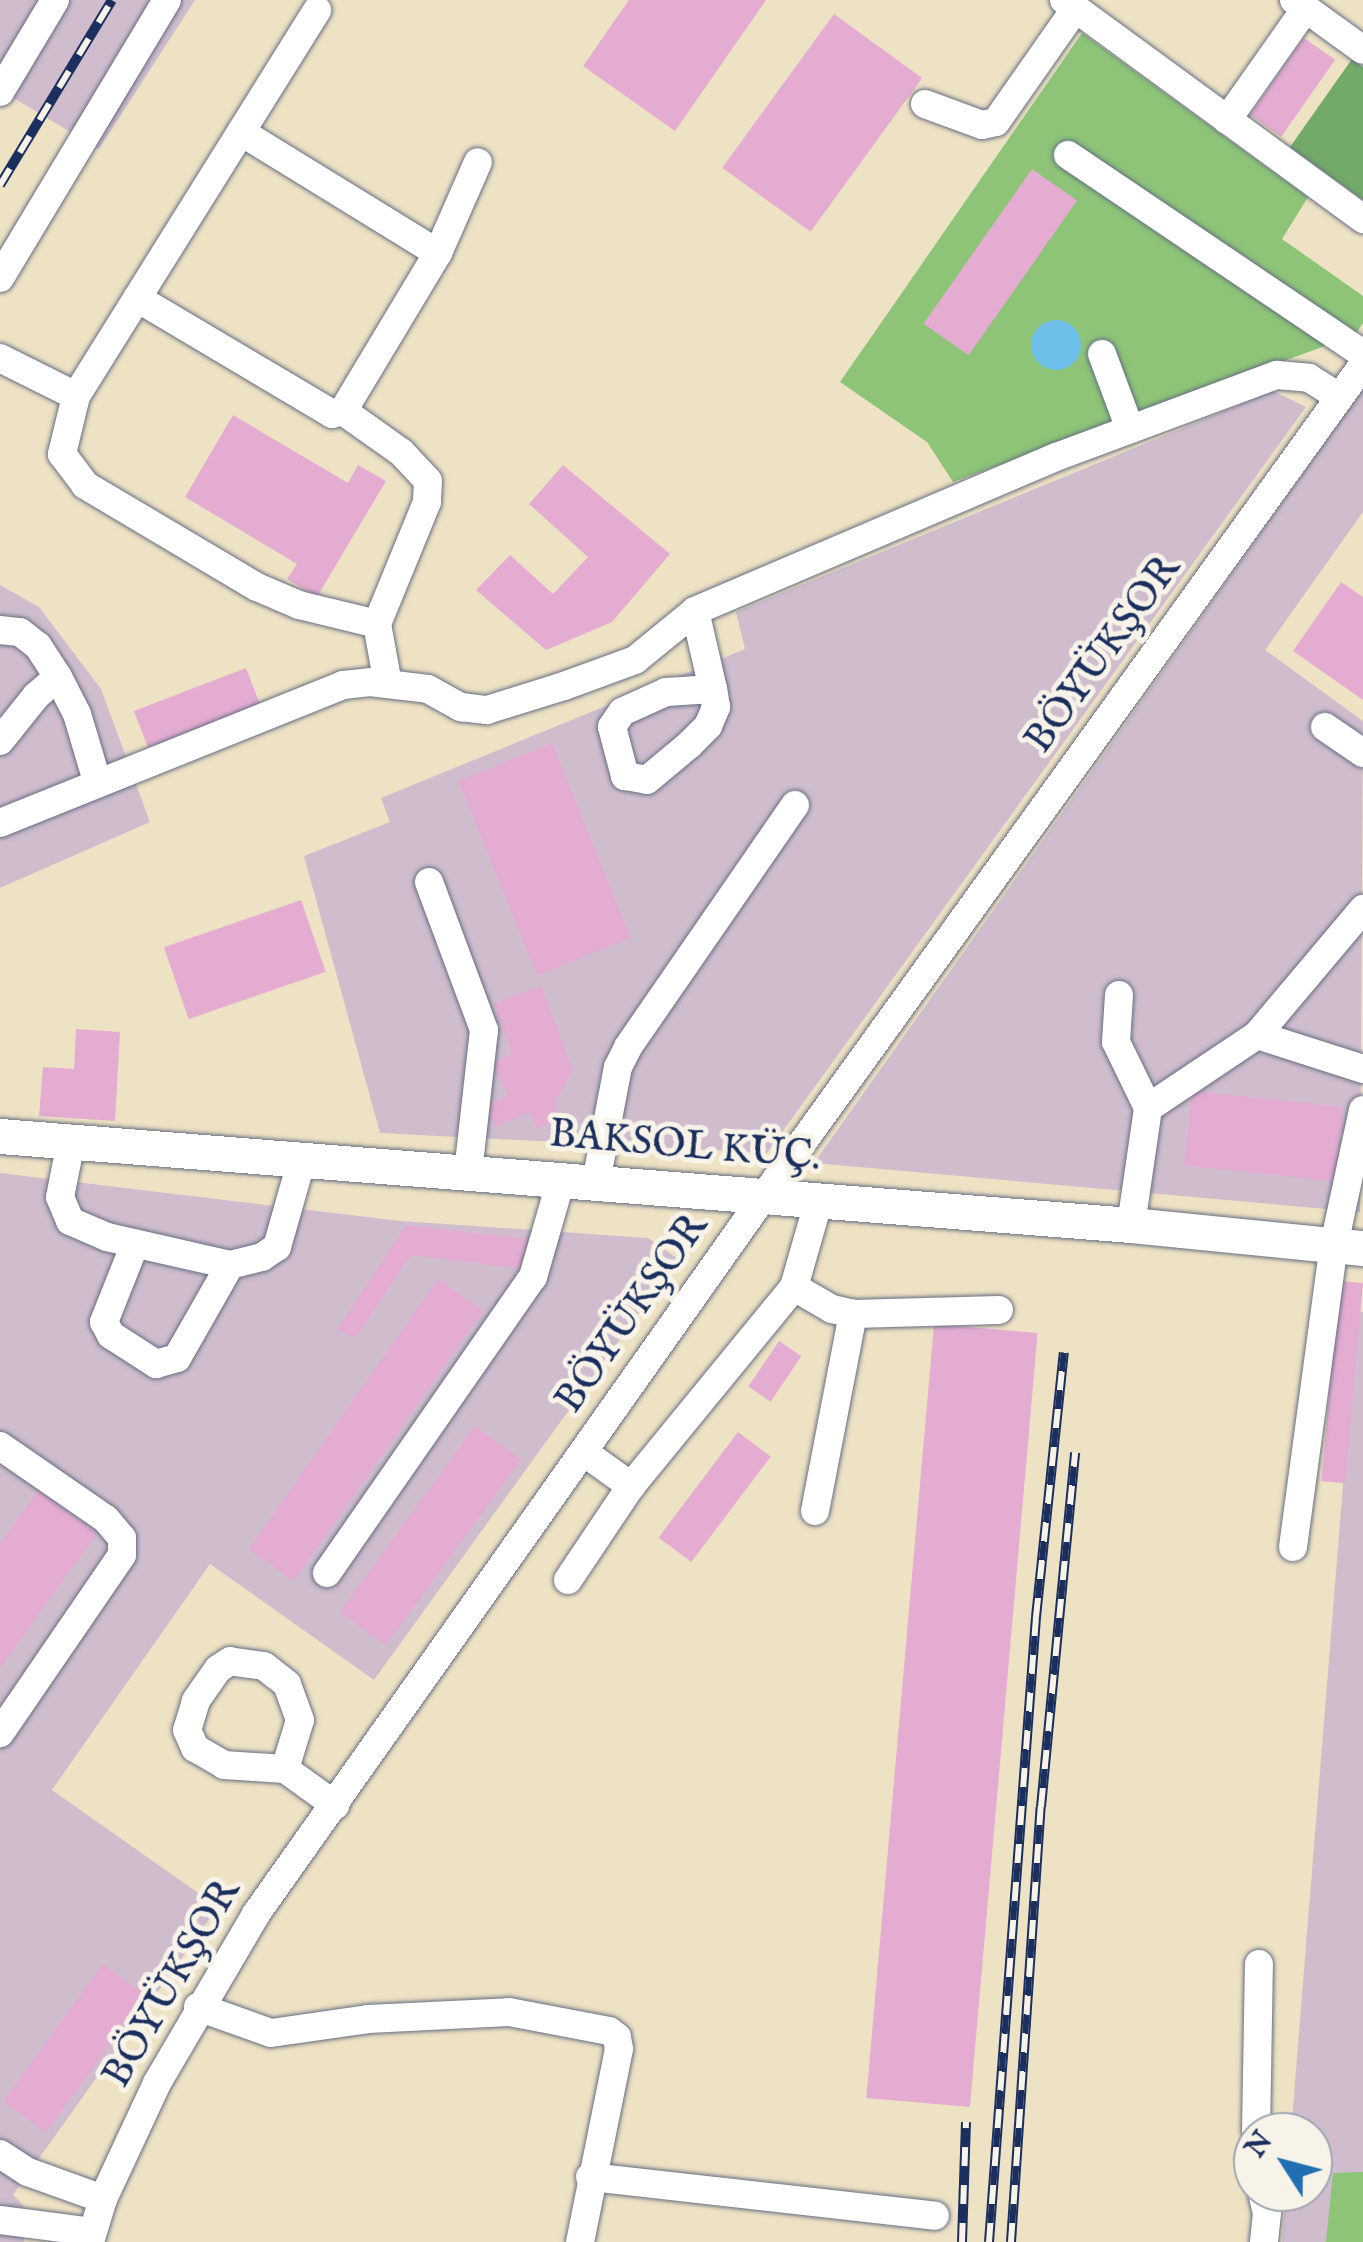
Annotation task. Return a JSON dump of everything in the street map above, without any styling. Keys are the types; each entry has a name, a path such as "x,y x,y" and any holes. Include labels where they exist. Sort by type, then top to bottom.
{"main road":[{"name":"BAKSOL KÜÇ.","path":"0,1136 1131,1225 1349,1247"}],"street":[{"path":"0,92 55,0"},
{"path":"0,278 167,0"},
{"path":"1228,120 1300,4 1363,50"},
{"path":"926,104 982,124 996,122 1070,5 1363,219"},
{"path":"317,10 76,396 62,454 86,485 256,588 299,605 377,624"},
{"path":"241,132 438,252"},
{"path":"1068,155 1363,354"},
{"path":"138,298 332,414 343,411 438,252 478,162"},
{"path":"1102,354 1130,430"},
{"path":"0,358 76,396"},
{"name":"BÖYÜKŞOR","path":"91,2237 103,2199 198,2007 256,1914 764,1196 1363,365"},
{"path":"0,823 342,686 388,684 428,689 461,707 487,710 636,660 696,611 1130,430 1276,375 1309,378 1339,397"},
{"path":"343,411 402,453 428,481 427,502 377,624 388,684"},
{"path":"696,611 713,688"},
{"path":"0,630 20,632 38,646 58,677 77,714 97,781"},
{"path":"0,741 36,696 58,677"},
{"path":"1325,727 1363,753"},
{"path":"327,1573 533,1277 578,1181 628,1047 795,805"},
{"path":"429,882 484,1030 468,1172"},
{"path":"1148,1108 1257,1035 1363,909"},
{"path":"1118,995 1116,1042 1148,1108 1131,1225"},
{"path":"1257,1035 1363,1069"},
{"path":"1292,1547 1349,1247 1363,1110"},
{"path":"71,1142 60,1197 70,1221 82,1229 135,1244 230,1265 262,1257 278,1247 302,1159"},
{"path":"568,1580 632,1486 794,1287 819,1200"},
{"path":"135,1244 104,1322 111,1335 156,1364 177,1358 230,1265"},
{"path":"794,1287 832,1309 853,1314 998,1310"},
{"path":"815,1512 853,1314"},
{"path":"0,1446 106,1519 122,1538 122,1554 0,1732"},
{"path":"585,1453 632,1486"},
{"path":"285,1769 300,1720 292,1694 278,1674 264,1666 244,1659 230,1661 218,1669 196,1701 187,1730 190,1740 203,1754 224,1764 285,1769 334,1805"},
{"path":"1256,2112 1258,1964"},
{"path":"198,2007 271,2033 368,2019 508,2012 601,2027 617,2038 618,2048 580,2242"},
{"path":"0,2154 28,2172 103,2199"},
{"path":"590,2176 936,2216"},
{"path":"1264,2242 1266,2212"},
{"path":"0,2220 91,2237"}],"shaded area":[{"path":"0,0 195,0 99,149 0,90"},
{"path":"1363,389 1363,512 1265,650 1363,721 1360,1212 814,1163"},
{"path":"1273,391 1306,407 767,1153 380,1133 304,856 390,822 381,798 745,649 736,612"},
{"path":"0,585 39,607 101,689 150,822 0,888"},
{"path":"0,1173 401,1221 648,1238 678,1259 374,1680 210,1564 52,1790 218,1907 13,2195 23,2205 24,2242 0,2242"},
{"path":"1357,1311 1363,1312 1363,2242 1282,2242 1284,2212 1333,2212 1333,2112 1293,2112"}],"green space":[{"path":"1082,33 1308,197 1282,239 1363,296 1363,323 1355,335 953,482 927,442 840,382"},
{"path":"1352,59 1363,67 1363,200 1290,147"},
{"path":"1363,2172 1363,2242 1326,2242 1329,2212 1333,2212 1333,2173"}],"water":[{"path":"1056,320 1074,327 1081,345 1074,363 1056,370 1038,363 1031,345 1038,327"}],"building":[{"path":"629,0 766,0 675,131 583,66"},
{"path":"834,14 922,78 811,232 722,168"},
{"path":"1304,38 1335,60 1281,137 1250,115"},
{"path":"1032,169 1077,201 969,355 924,324"},
{"path":"233,415 348,483 358,465 386,481 317,597 287,579 297,564 185,497"},
{"path":"563,465 670,554 612,622 546,650 476,590 510,555 553,594 588,557 529,504"},
{"path":"1341,582 1363,597 1363,700 1293,651"},
{"path":"246,668 260,704 148,747 134,711"},
{"path":"552,743 631,938 537,976 458,781"},
{"path":"301,900 326,972 189,1019 164,947"},
{"path":"541,986 573,1070 554,1104 561,1120 536,1128 531,1112 495,1127 487,1105 508,1096 492,1063 512,1053 494,1003"},
{"path":"76,1029 120,1032 115,1121 39,1116 43,1067 74,1069"},
{"path":"1192,1091 1343,1107 1335,1181 1184,1166"},
{"path":"406,1225 528,1239 523,1269 411,1255 356,1337 337,1330"},
{"path":"438,1279 483,1311 294,1581 249,1549"},
{"path":"1339,1281 1363,1283 1345,1483 1321,1481"},
{"path":"934,1324 1038,1333 970,2107 866,2098"},
{"path":"779,1341 801,1356 771,1402 748,1387"},
{"path":"475,1426 521,1460 386,1646 340,1612"},
{"path":"738,1432 771,1457 691,1562 659,1537"},
{"path":"38,1491 97,1533 0,1668 0,1544"},
{"path":"103,1964 146,1995 46,2133 3,2102"}],"railway":[{"path":"0,185 112,0"},
{"path":"989,2242 1036,1617 1064,1352"},
{"path":"1011,2242 1041,1807 1075,1453"},
{"path":"962,2242 966,2122"}]}
